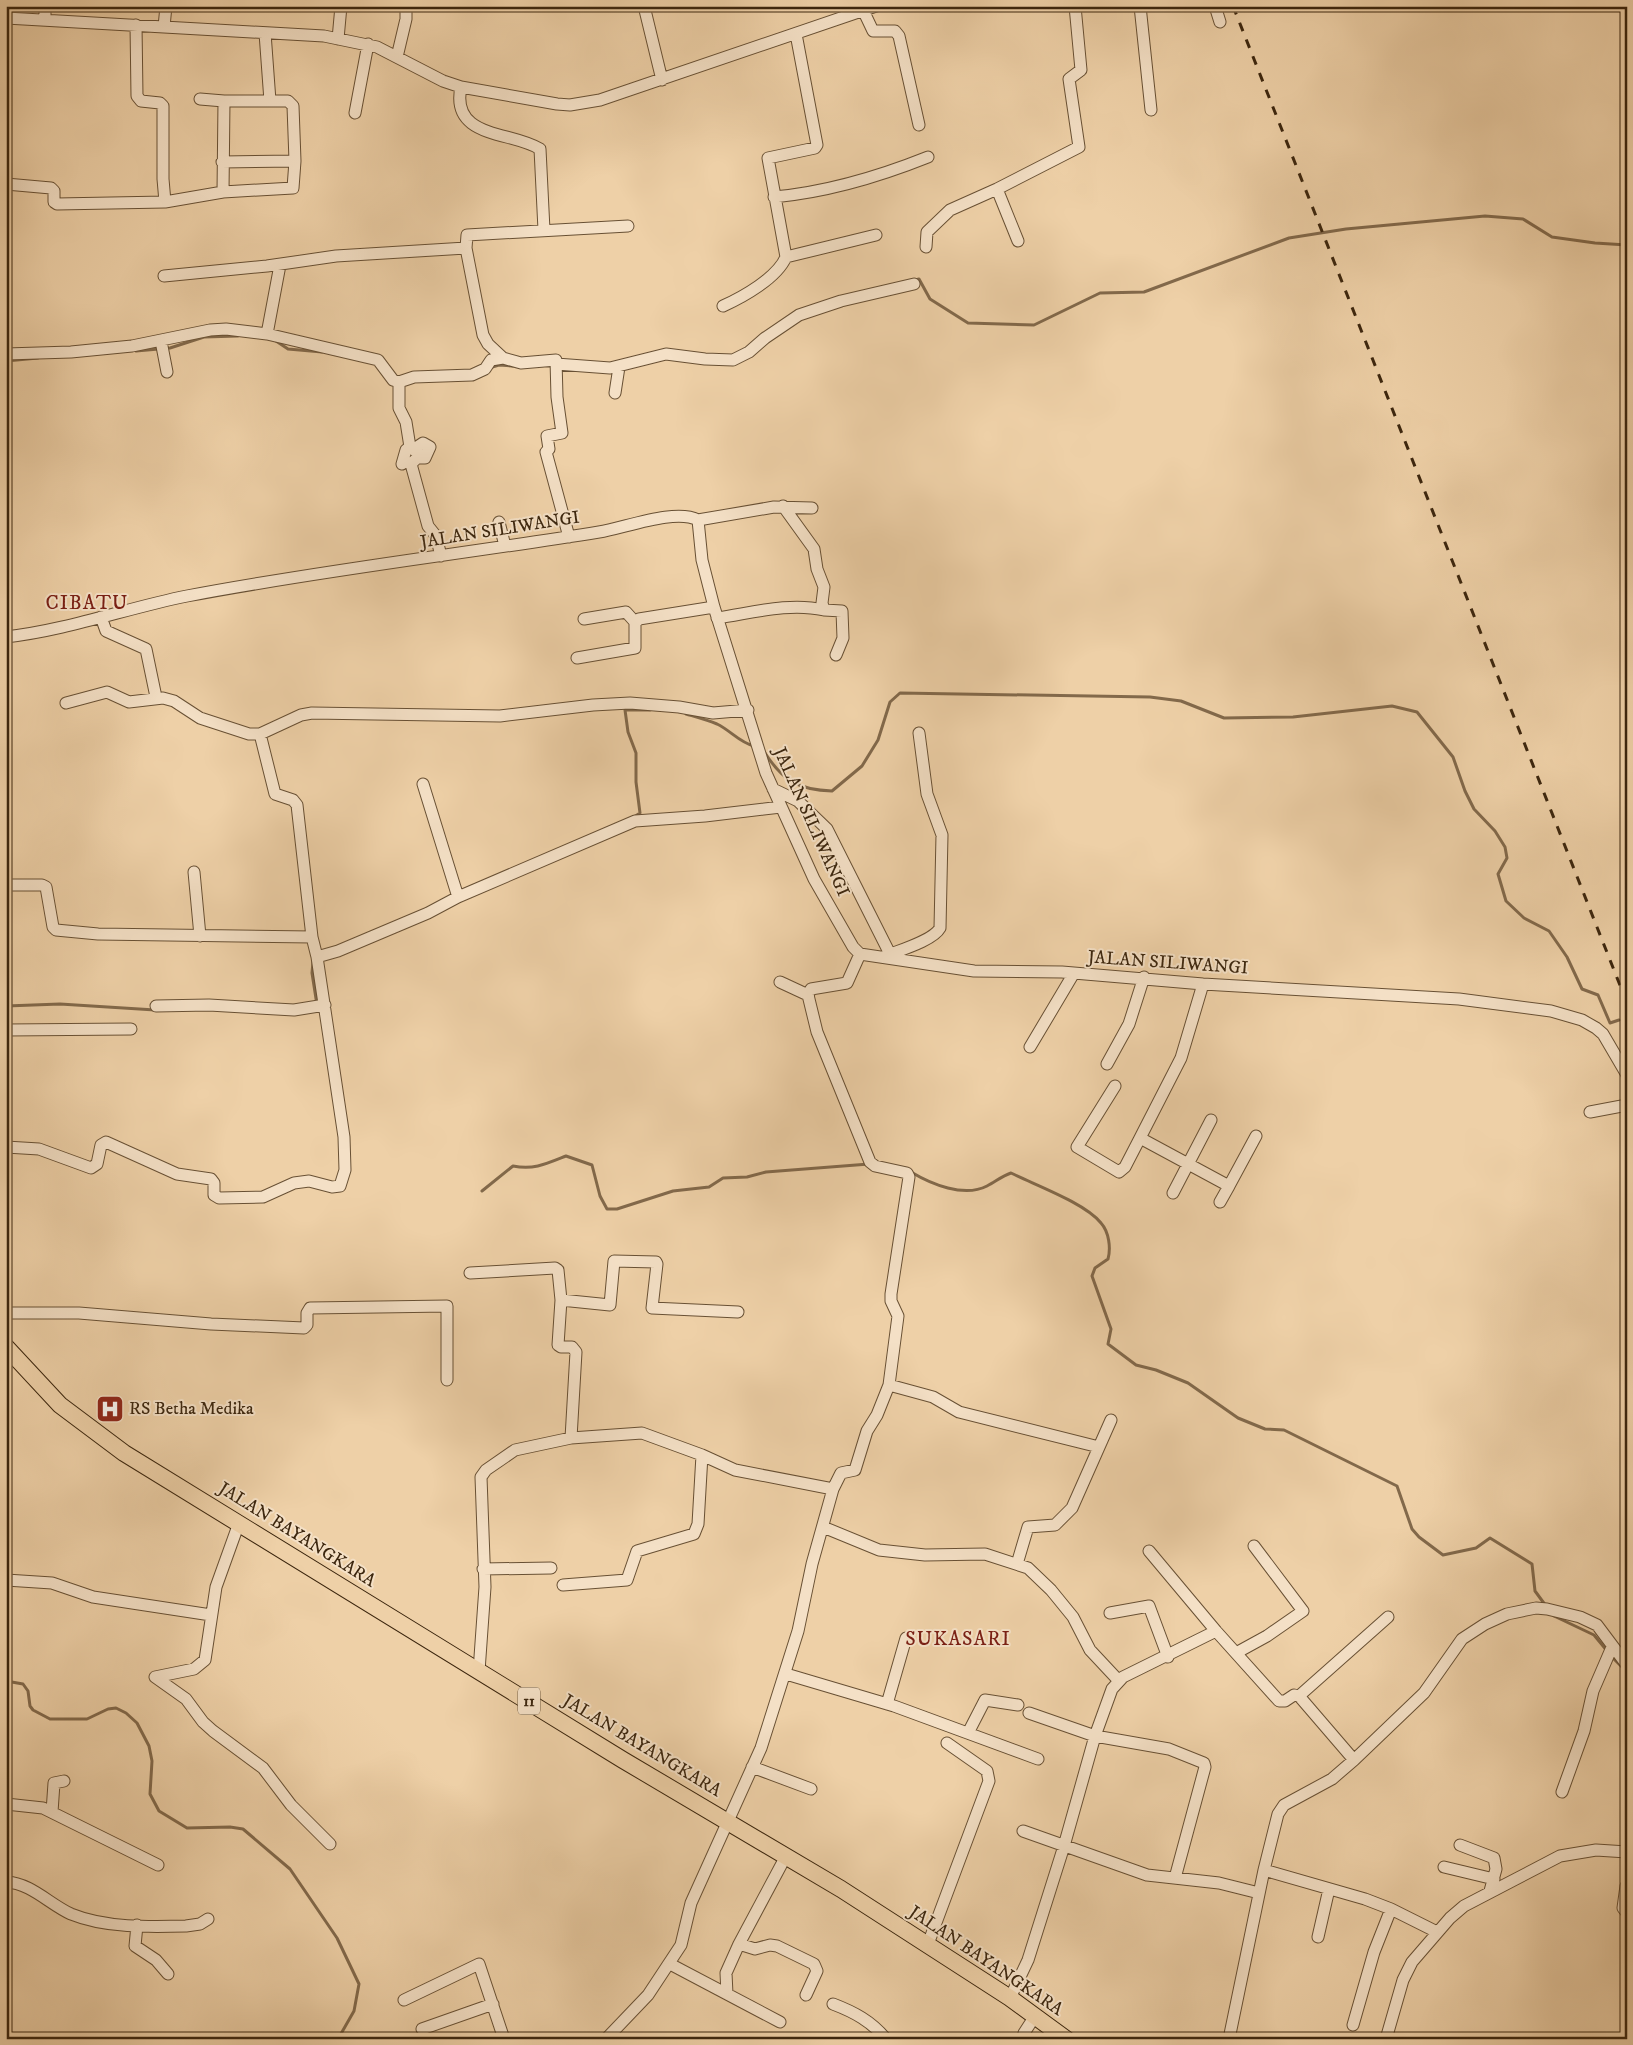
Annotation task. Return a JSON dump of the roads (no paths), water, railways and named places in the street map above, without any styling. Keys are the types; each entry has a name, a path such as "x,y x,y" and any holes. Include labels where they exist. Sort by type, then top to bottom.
{"highway":[{"name":"JALAN BAYANGKARA","path":"7,1351 50,1395 88,1427 124,1453 354,1596 623,1760 786,1856 928,1944 1010,1998 1066,2039"}],"street":[{"path":"45,6 45,19"},
{"path":"164,27 166,6"},
{"path":"338,39 342,6"},
{"path":"397,57 406,19 406,6"},
{"path":"644,6 662,80"},
{"path":"926,247 927,232 950,210 1052,163 1079,148 1069,79 1081,70 1075,6"},
{"path":"1140,6 1151,110"},
{"path":"1215,6 1220,22"},
{"path":"6,18 338,39 368,44 443,81 461,87 570,105 600,100 662,80 869,8 873,32 895,31 899,36 919,125"},
{"path":"136,25 137,96 141,101 160,103 163,106 163,179 165,202"},
{"path":"265,33 270,102"},
{"path":"723,306 752,290 782,265 786,257 768,158 815,148 817,145 796,34"},
{"path":"355,114 368,44"},
{"path":"461,87 458,101 460,109 470,120 505,138 540,149 544,230"},
{"path":"6,184 51,188 54,191 54,202 58,204 165,202 222,192 293,188 295,161 294,112 292,103 288,101 200,99"},
{"path":"222,192 224,101"},
{"path":"774,197 831,189 891,172 928,157"},
{"path":"222,162 295,161"},
{"path":"997,189 1018,242"},
{"path":"503,358 488,344 483,334 466,248 466,237 470,234 628,226"},
{"path":"786,257 876,235"},
{"path":"164,276 280,265 336,256 466,248"},
{"path":"267,334 280,265"},
{"path":"6,354 71,352 161,341 210,330 242,330 378,360 393,380 399,382 414,377 472,375 485,369 491,360 503,358 522,363 556,362 618,367 666,354 704,359 733,360 749,352 764,338 799,315 841,301 914,284"},
{"path":"161,341 167,372"},
{"path":"556,362 557,397 562,434 547,436 549,449 546,452 569,537"},
{"path":"616,389 618,367"},
{"path":"399,382 399,408 406,422 414,451 411,464 429,529 436,536 441,556"},
{"path":"402,464 406,450 414,451"},
{"path":"783,506 814,550 817,569 824,587 822,603 824,610"},
{"path":"698,520 711,516 738,514 757,508 783,506 812,508"},
{"name":"JALAN SILIWANGI","path":"6,637 186,597 260,583 569,537 686,516 698,520 702,560 715,612 748,710 757,746 773,789 814,879 853,947 860,954 887,956 974,971 1074,973 1144,977 1203,984 1459,999 1551,1011 1582,1020 1596,1028 1603,1034 1627,1075"},
{"path":"500,522 505,546"},
{"path":"636,622 642,618 808,607 842,611 843,638 836,655"},
{"path":"577,658 636,648 636,622 626,612 584,619"},
{"path":"100,617 106,632 142,646 148,652 156,697"},
{"path":"66,703 107,692 129,702 156,697 174,701 200,718 249,734 260,734 301,715 312,713 500,716 593,704 630,703 679,707 713,714 748,710"},
{"path":"773,789 798,801 827,829 887,956 936,934 940,928 942,835 927,794 919,733"},
{"path":"6,1147 39,1149 91,1168 97,1164 101,1145 106,1142 177,1174 211,1179 214,1183 214,1195 219,1198 264,1197 294,1183 309,1181 332,1187 340,1186 345,1170 344,1136 317,957 312,937 297,805 293,800 275,794 260,734"},
{"path":"423,784 458,897"},
{"path":"317,957 338,951 428,913 458,897 635,820 705,816 781,807"},
{"path":"194,872 200,936"},
{"path":"6,885 42,885 46,887 53,927 58,930 98,934 312,937"},
{"path":"606,2039 648,1995 681,1945 691,1903 761,1748 786,1674 798,1631 812,1564 833,1488 841,1473 855,1470 867,1431 877,1415 889,1385 898,1316 891,1302 891,1294 909,1177 907,1173 875,1166 870,1162 817,1032 808,995 811,989 846,983 860,954"},
{"path":"1030,1047 1074,973"},
{"path":"1107,1064 1129,1024 1144,977"},
{"path":"780,982 808,995"},
{"path":"1115,1086 1077,1147 1119,1172 1125,1166 1181,1058 1203,984"},
{"path":"156,1006 209,1005 294,1010 324,1005"},
{"path":"6,1030 131,1030"},
{"path":"1590,1112 1627,1105"},
{"path":"1173,1193 1212,1120"},
{"path":"1220,1202 1256,1136"},
{"path":"1140,1138 1229,1186"},
{"path":"561,1300 610,1304 614,1261 656,1262 652,1308 738,1312"},
{"path":"470,1273 555,1268 558,1270 561,1300 558,1345 561,1347 572,1347 576,1352 571,1438"},
{"path":"6,1313 80,1313 211,1324 304,1328 307,1325 307,1313 310,1308 448,1306 447,1380"},
{"path":"889,1385 933,1397 959,1412 1099,1447"},
{"path":"1017,1564 1028,1527 1055,1525 1072,1508 1111,1420"},
{"path":"479,1671 485,1587 481,1486 483,1473 504,1456 515,1450 571,1438 642,1433 702,1455 735,1470 833,1488"},
{"path":"563,1585 627,1580 637,1551 694,1534 698,1524 702,1455"},
{"path":"239,1523 216,1587 204,1660 200,1666 155,1677 186,1698 203,1722 213,1731 263,1768 290,1805 330,1844"},
{"path":"823,1527 879,1550 925,1555 985,1554 1028,1568 1051,1590 1079,1624 1093,1655 1119,1681"},
{"path":"1236,1653 1267,1636 1303,1611 1254,1546"},
{"path":"1149,1551 1216,1632 1278,1701 1285,1701 1294,1694 1299,1696 1354,1760"},
{"path":"483,1569 551,1568"},
{"path":"6,1580 52,1583 93,1597 211,1615"},
{"path":"1110,1613 1146,1606 1150,1607 1168,1657"},
{"path":"1229,2039 1264,1870 1280,1810 1284,1805 1332,1778 1354,1760 1424,1693 1462,1639 1485,1624 1507,1614 1536,1608 1580,1618 1596,1625 1627,1665"},
{"path":"1299,1696 1388,1617"},
{"path":"1010,1998 1028,1960 1064,1846 1094,1736 1112,1689 1128,1675 1216,1632"},
{"path":"887,1704 906,1638"},
{"path":"1562,1792 1584,1731 1593,1691 1612,1647"},
{"path":"786,1674 887,1704 1038,1759"},
{"path":"968,1733 984,1700 1018,1705"},
{"path":"1030,1713 1094,1736 1169,1749 1204,1763 1205,1767 1175,1878"},
{"path":"928,1944 989,1781 987,1771 947,1743"},
{"path":"752,1767 811,1789"},
{"path":"52,1812 54,1783 64,1781"},
{"path":"6,1804 26,1805 52,1812 158,1865"},
{"path":"1023,1831 1147,1875 1219,1883 1260,1893"},
{"path":"1460,1845 1492,1855 1496,1869 1490,1891"},
{"path":"1386,2039 1407,1970 1419,1952 1464,1906 1560,1856 1596,1850 1627,1852"},
{"path":"727,1994 726,1973 739,1944 786,1856"},
{"path":"1444,1867 1494,1879"},
{"path":"1264,1870 1391,1909 1437,1932"},
{"path":"6,1882 20,1884 78,1916 99,1922 186,1926 200,1924 208,1919"},
{"path":"1626,1886 1622,1908 1627,1913"},
{"path":"1318,1936 1329,1889"},
{"path":"1353,2025 1374,1952 1391,1909"},
{"path":"137,1925 135,1946 156,1960 168,1974"},
{"path":"739,1944 755,1949 770,1945 777,1946 814,1964 817,1971 806,1995"},
{"path":"404,2000 479,1964 504,2039"},
{"path":"670,1964 780,2022"},
{"path":"422,2029 493,2004"},
{"path":"833,2004 867,2021 886,2039"},
{"path":"1023,2039 1024,2033 1035,2016"}],"waterway":[{"path":"915,280 919,279 930,299 968,323 1034,325 1100,293 1144,292 1289,238 1346,229 1485,216 1523,219 1552,237 1627,245"},
{"path":"136,351 170,348 204,337 238,336"},
{"path":"276,341 288,349 322,352"},
{"path":"6,361 38,358"},
{"path":"489,368 499,365 513,366"},
{"path":"765,753 778,771 793,782 810,789 832,791 862,766 878,740 890,702 900,693 1150,697 1181,701 1224,718 1293,717 1392,706 1417,712 1453,757 1465,791 1474,809 1495,831 1505,847 1507,858 1498,874 1506,901 1524,918 1549,931 1567,957 1582,989 1598,995 1610,1023 1619,1020"},
{"path":"634,817 640,813 636,782 636,753 628,732 625,710 650,710"},
{"path":"686,714 717,724 744,742 754,746"},
{"path":"313,962 312,973 317,1005"},
{"path":"6,1006 60,1004 155,1010"},
{"path":"482,1191 513,1166 534,1167 566,1156 592,1165 600,1196 607,1209 617,1209 673,1191 709,1187 723,1178 747,1177 766,1172 869,1164"},
{"path":"911,1172 938,1185 968,1191 987,1186 1011,1173 1084,1208 1101,1223 1109,1240 1108,1259 1095,1268 1092,1276 1111,1329 1108,1344 1136,1365 1156,1370 1188,1383 1238,1418 1265,1429 1284,1430 1397,1486 1412,1529 1419,1537 1443,1555 1476,1548 1490,1538 1532,1564 1535,1591 1546,1606"},
{"path":"1554,1616 1594,1635 1608,1652"},
{"path":"1612,1657 1627,1672"},
{"path":"6,1681 23,1684 28,1691 30,1706 33,1710 50,1719 87,1719 108,1709 116,1708 126,1713 137,1723 149,1746 152,1761 150,1794 159,1811 187,1828 230,1827 243,1829 290,1869 337,1938 359,1984 354,2011 338,2039"}],"railway":[{"path":"1233,6 1627,1003"}],"place":[{"name":"RS Betha Medika","path":"110,1409"}],"district":[{"name":"CIBATU","path":"87,603"},
{"name":"SUKASARI","path":"958,1639"}]}
